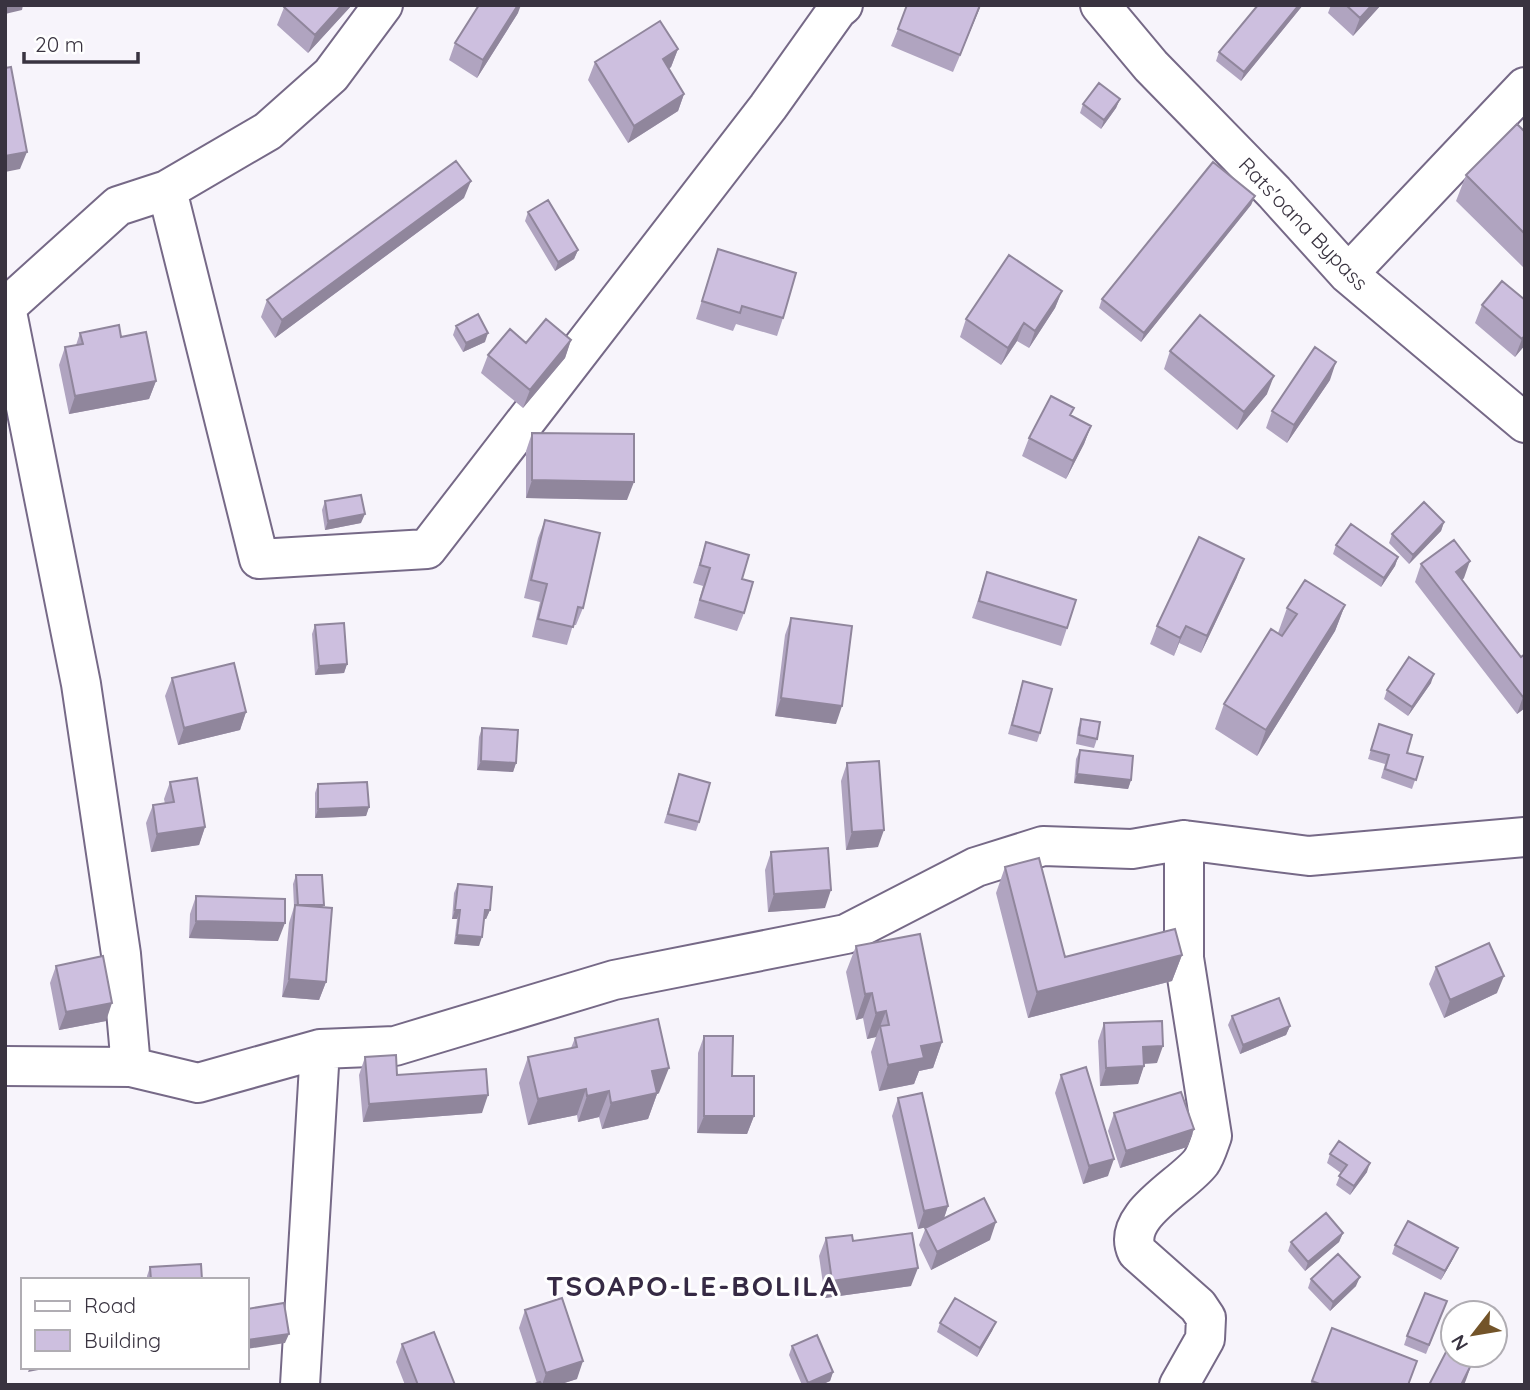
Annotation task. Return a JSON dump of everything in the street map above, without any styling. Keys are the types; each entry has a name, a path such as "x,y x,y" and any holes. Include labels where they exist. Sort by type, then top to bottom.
{"street":[{"path":"131,1067 121,954 81,684 6,307 118,206 167,190 268,131 331,75 383,5"},
{"path":"167,190 259,559 427,549 768,107 843,5"},
{"name":"Rats'oana Bypass","path":"1100,5 1151,66 1274,192 1348,274 1525,423"},
{"path":"1348,274 1525,87"},
{"path":"5,1066 131,1067 198,1083 320,1049 395,1046 614,980 846,934 976,867 1043,846 1132,849 1184,840 1309,856 1525,837"},
{"path":"1179,1385 1205,1339 1206,1318 1198,1306 1137,1252 1134,1239 1136,1224 1202,1161 1212,1136 1184,958 1184,840"},
{"path":"300,1385 320,1049"}],"building":[{"path":"342,5 315,35 284,7"},
{"path":"479,5 518,5 483,60 455,43"},
{"path":"907,5 980,5 960,55 898,29"},
{"path":"1258,5 1299,5 1244,72 1219,52"},
{"path":"1346,5 1372,5 1360,18"},
{"path":"660,21 678,49 663,59 684,94 634,126 595,62"},
{"path":"11,67 27,152 5,156 5,68"},
{"path":"1099,83 1120,99 1104,120 1083,104"},
{"path":"1517,124 1525,132 1525,234 1466,175"},
{"path":"456,161 471,181 282,320 267,300"},
{"path":"1213,162 1255,196 1144,333 1102,299"},
{"path":"548,200 578,250 558,262 528,212"},
{"path":"718,249 796,273 783,318 742,306 740,313 702,301"},
{"path":"1009,255 1062,291 1035,331 1024,323 1008,348 966,319"},
{"path":"1502,281 1525,300 1525,335 1522,339 1482,305"},
{"path":"478,314 488,333 466,343 456,326"},
{"path":"1200,315 1274,376 1244,412 1170,351"},
{"path":"546,319 571,340 530,390 488,355 510,329 526,343"},
{"path":"119,325 121,337 146,332 156,381 75,396 65,347 83,344 80,333"},
{"path":"1315,347 1336,362 1294,425 1272,411"},
{"path":"1051,396 1074,408 1070,415 1091,426 1073,461 1029,438"},
{"path":"532,433 634,434 634,482 532,480"},
{"path":"361,495 365,514 328,521 325,501"},
{"path":"1424,502 1444,522 1413,555 1392,534"},
{"path":"545,520 600,533 583,608 578,607 573,627 538,619 547,584 531,580"},
{"path":"1351,524 1398,557 1384,578 1336,545"},
{"path":"1199,537 1244,559 1207,636 1186,626 1180,638 1157,626"},
{"path":"1454,540 1470,561 1456,572 1521,657 1525,654 1523,697 1421,564"},
{"path":"706,542 749,555 742,579 753,582 744,613 700,600 710,568 700,565"},
{"path":"987,572 1076,600 1067,628 979,601"},
{"path":"1305,580 1345,605 1266,730 1224,704 1271,629 1282,636 1297,614 1287,608"},
{"path":"791,618 852,626 842,706 781,698"},
{"path":"344,623 347,664 319,666 315,625"},
{"path":"1409,657 1434,674 1412,707 1387,690"},
{"path":"234,663 246,712 184,728 172,678"},
{"path":"1023,681 1052,689 1040,733 1012,725"},
{"path":"1081,719 1100,722 1097,739 1079,735"},
{"path":"1379,724 1412,735 1407,753 1423,757 1416,780 1385,769 1389,755 1371,750"},
{"path":"482,728 518,730 516,763 481,761"},
{"path":"1080,750 1133,756 1131,780 1077,774"},
{"path":"879,761 884,830 852,832 847,763"},
{"path":"679,774 710,783 699,822 668,814"},
{"path":"197,778 205,827 157,834 153,805 174,802 170,782"},
{"path":"367,782 369,807 318,809 318,784"},
{"path":"828,848 831,890 774,894 771,852"},
{"path":"1039,858 1065,957 1175,929 1182,955 1037,992 1005,867"},
{"path":"296,875 322,875 324,905 298,905"},
{"path":"458,884 492,887 490,910 485,910 482,937 457,935 460,910 455,910"},
{"path":"196,896 285,899 285,923 196,921"},
{"path":"295,905 332,908 326,982 289,979"},
{"path":"920,934 942,1042 921,1046 924,1058 888,1065 880,1026 889,1025 886,1011 876,1013 872,993 865,994 856,946"},
{"path":"1489,943 1504,976 1450,1000 1436,967"},
{"path":"103,956 112,1003 66,1012 56,966"},
{"path":"1279,998 1290,1026 1243,1045 1232,1016"},
{"path":"658,1019 669,1068 652,1071 657,1093 611,1103 609,1091 587,1096 586,1089 538,1099 528,1057 577,1047 575,1038"},
{"path":"1162,1021 1163,1046 1143,1047 1144,1066 1106,1068 1104,1023"},
{"path":"704,1036 733,1036 732,1076 754,1076 754,1116 704,1116"},
{"path":"396,1055 397,1075 486,1069 488,1095 369,1104 365,1057"},
{"path":"1086,1067 1114,1159 1089,1166 1061,1075"},
{"path":"1181,1092 1194,1129 1126,1151 1114,1113"},
{"path":"922,1093 948,1206 924,1211 898,1098"},
{"path":"1339,1141 1370,1163 1354,1186 1339,1176 1347,1165 1330,1154"},
{"path":"984,1198 996,1222 937,1252 925,1228"},
{"path":"1326,1213 1343,1233 1308,1262 1291,1242"},
{"path":"1408,1221 1458,1248 1445,1271 1395,1245"},
{"path":"912,1233 918,1268 832,1281 826,1238 852,1235 853,1241"},
{"path":"1338,1254 1360,1277 1333,1302 1311,1279"},
{"path":"201,1264 202,1278 151,1278 150,1267"},
{"path":"1425,1293 1442,1299 1439,1299 1439,1321 1429,1345 1407,1336"},
{"path":"562,1298 583,1361 546,1373 525,1310"},
{"path":"955,1298 996,1322 980,1348 940,1323"},
{"path":"284,1303 289,1334 248,1340 248,1309"},
{"path":"1332,1328 1417,1361 1408,1385 1322,1385 1312,1381"},
{"path":"434,1332 455,1385 418,1385 402,1344"},
{"path":"817,1335 833,1372 808,1383 792,1346"},
{"path":"1439,1366 1439,1369 1469,1369 1461,1385 1429,1385"}],"district":[{"name":"TSOAPO-LE-BOLILA","path":"693,1286"}]}
